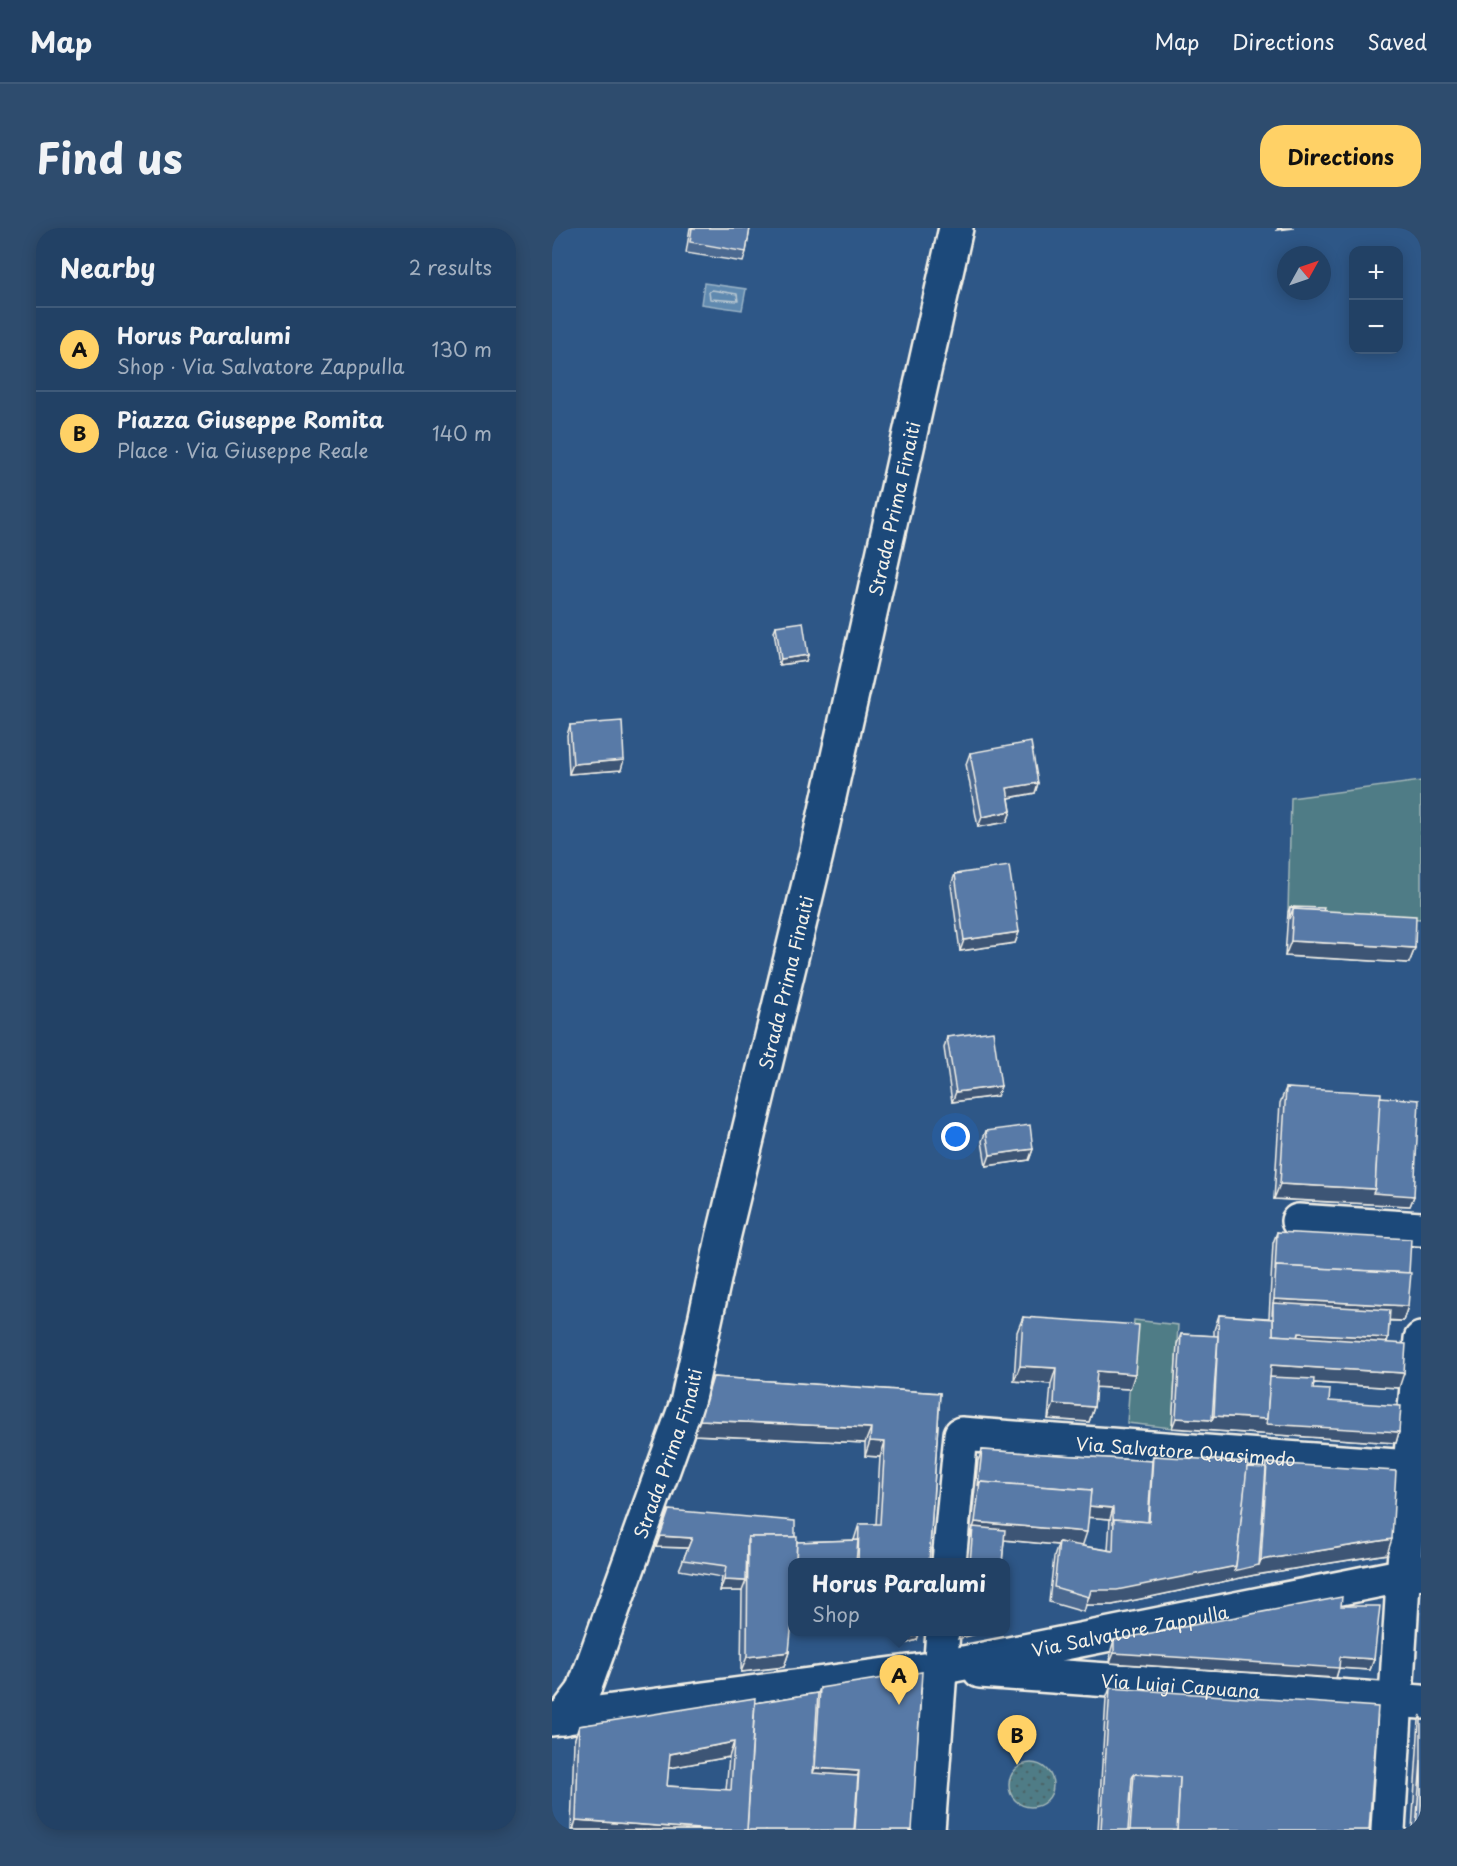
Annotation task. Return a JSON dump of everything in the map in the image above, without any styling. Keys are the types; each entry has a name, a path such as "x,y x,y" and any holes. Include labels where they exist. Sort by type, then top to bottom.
{"street":[{"name":"Strada Prima Finaiti","path":"558,1718 583,1692 687,1403 723,1238 816,855 956,228"},
{"path":"1298,1221 1421,1229"},
{"path":"1388,1830 1409,1701 1413,1573 1410,1467 1421,1339"},
{"name":"Via Salvatore Quasimodo","path":"949,1558 961,1434 1410,1467"},
{"name":"Via Salvatore Zappulla","path":"558,1718 939,1668 1413,1573"},
{"path":"928,1830 943,1636"},
{"name":"Via Luigi Capuana","path":"939,1668 1409,1701"}],"green space":[{"path":"1421,781 1421,919 1288,912 1291,798"},
{"path":"1134,1320 1178,1325 1172,1428 1127,1423"},
{"path":"1031,1763 1047,1769 1053,1785 1047,1801 1031,1807 1015,1801 1009,1785 1015,1769"}],"water":[{"path":"704,283 746,289 742,310 701,304"}],"building":[{"path":"692,228 750,228 746,252 690,242"},
{"path":"803,622 808,655 781,659 776,626"},
{"path":"622,721 624,760 573,764 570,725"},
{"path":"1031,742 1038,783 1007,788 1011,811 982,817 970,753"},
{"path":"1009,866 1019,932 964,940 955,874"},
{"path":"1290,907 1324,908 1323,911 1293,909 1289,919"},
{"path":"1293,909 1416,916 1415,948 1291,941"},
{"path":"993,1031 1001,1086 956,1092 947,1037"},
{"path":"1286,1088 1381,1093 1375,1189 1280,1184"},
{"path":"1380,1097 1419,1100 1414,1196 1373,1193"},
{"path":"1030,1125 1033,1149 990,1155 986,1131"},
{"path":"1277,1232 1411,1239 1409,1273 1276,1266 1275,1271"},
{"path":"1276,1266 1411,1273 1408,1306 1274,1299"},
{"path":"1273,1303 1390,1310 1388,1338 1299,1333 1298,1337 1273,1335"},
{"path":"1219,1315 1273,1319 1273,1335 1406,1344 1404,1373 1271,1365 1267,1419 1214,1416"},
{"path":"1023,1317 1139,1325 1135,1374 1097,1371 1094,1407 1054,1404 1056,1368 1020,1366"},
{"path":"1181,1334 1218,1336 1212,1420 1176,1418"},
{"path":"713,1377 940,1393 929,1558 858,1558 859,1524 880,1524 885,1442 870,1441 871,1428 700,1420"},
{"path":"1270,1377 1314,1379 1313,1389 1330,1390 1329,1401 1401,1406 1399,1432 1266,1424"},
{"path":"982,1450 1152,1461 1148,1522 1114,1519 1113,1524 1113,1508 1089,1506 1091,1490 980,1482 978,1486"},
{"path":"1153,1456 1248,1462 1236,1566 1117,1590 1091,1590 1089,1597 1054,1587 1059,1542 1113,1551 1114,1519 1149,1522"},
{"path":"1267,1463 1396,1471 1392,1539 1261,1560"},
{"path":"1247,1467 1266,1468 1259,1565 1234,1571 1236,1566"},
{"path":"980,1482 1091,1490 1087,1532 975,1522"},
{"path":"669,1510 795,1521 795,1537 748,1537 746,1581 724,1580 726,1566 683,1560 692,1538 660,1536"},
{"path":"973,1527 1005,1530 1002,1558 970,1558"},
{"path":"748,1537 797,1537 796,1558 788,1558 789,1652 747,1657"},
{"path":"858,1540 856,1558 796,1558 797,1542"},
{"path":"1342,1597 1341,1606 1380,1606 1374,1659 1340,1657 1339,1668 1114,1653 1114,1640"},
{"path":"922,1672 912,1830 855,1830 859,1771 815,1768 820,1688"},
{"path":"1110,1688 1378,1707 1369,1830 1177,1830 1180,1777 1134,1774 1128,1830 1101,1830"},
{"path":"818,1693 813,1773 858,1776 854,1830 747,1830 755,1703"},
{"path":"755,1698 747,1830 713,1830 576,1820 579,1726","holes":["734,1742 731,1790 667,1786 670,1754"]},
{"path":"1421,1760 1421,1830 1416,1830"},
{"path":"1134,1774 1180,1777 1177,1830 1130,1830"}],"place":[{"name":"Horus Paralumi","path":"899,1705"},
{"name":"Piazza Giuseppe Romita","path":"1017,1765"}]}
